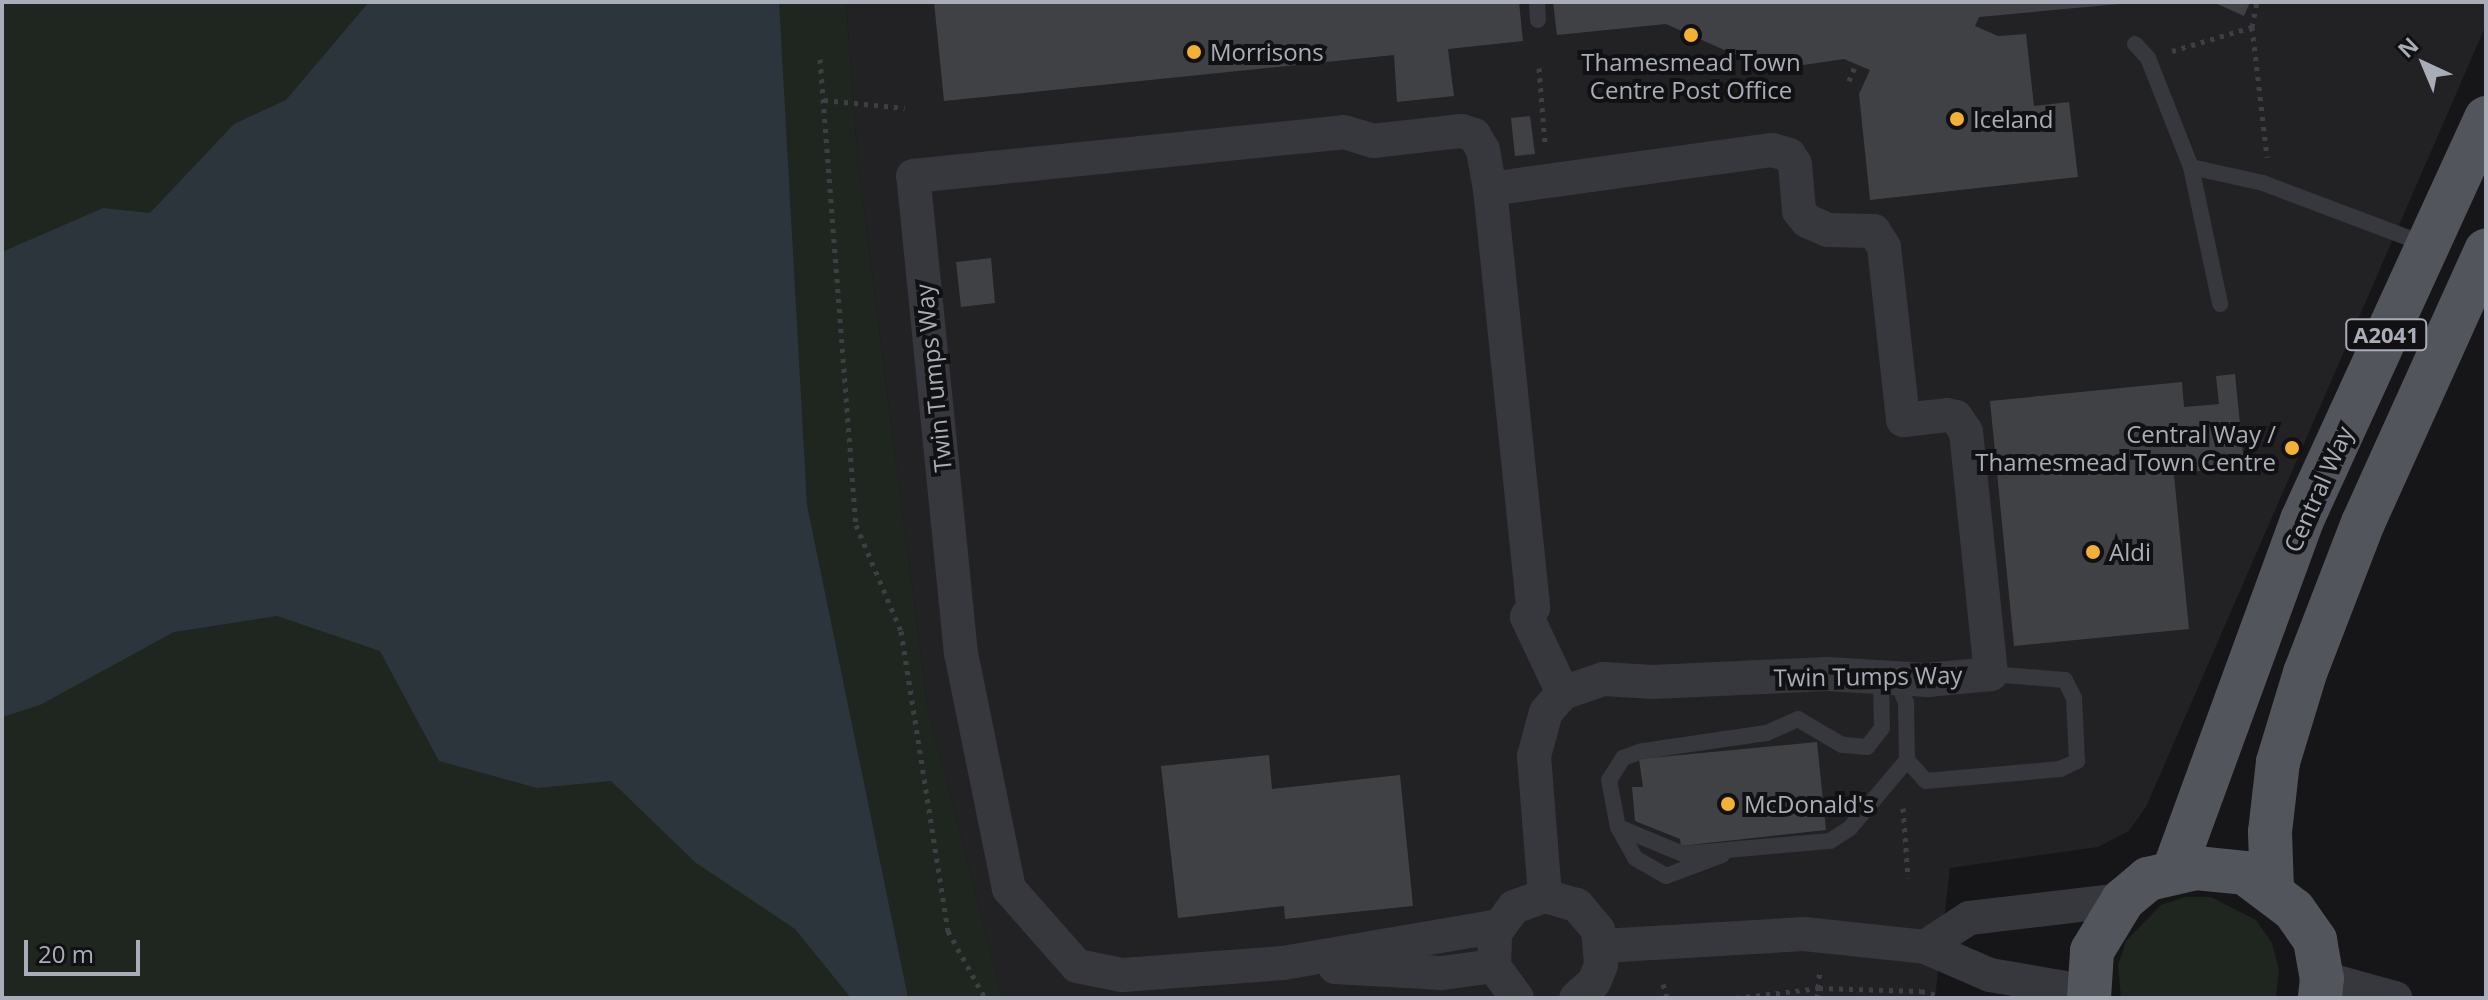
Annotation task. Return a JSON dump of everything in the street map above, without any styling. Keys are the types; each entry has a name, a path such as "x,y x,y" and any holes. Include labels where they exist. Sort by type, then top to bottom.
{"main road":[{"name":"Central Way","path":"2174,870 2281,572 2486,118"},
{"name":"A2041","path":"2272,890 2270,832 2278,762 2305,673 2363,523 2486,250"},
{"path":"2089,995 2092,951 2123,900 2148,879 2174,870 2219,868 2245,873 2272,890 2294,910 2315,940 2321,988"}],"street":[{"name":"Twin Tumps Way","path":"1490,189 1772,150 1795,164 1799,211 1807,221 1828,230 1874,231 1884,247 1903,420 1947,415 1956,417 1966,432 1991,674 1603,679 1563,693 1527,617 1533,608 1490,189 1483,150 1474,135 1461,131 1373,141 1344,132 913,176 961,654 1009,889 1077,966 1122,975 1283,963 1499,926 1514,907 1545,896"},
{"path":"1563,693 1546,712 1534,756 1545,896 1577,905 1594,923 1602,946 1594,982 1579,997"},
{"path":"1925,947 1969,918 2123,900"},
{"name":"Twin Tumps Way","path":"1283,963 1442,973 1507,988 1499,926"},
{"path":"1602,946 1804,934 1925,947 1990,975 2089,995"},
{"path":"2321,988 2395,998"}],"lane":[{"path":"1537,2 1538,20"},
{"path":"2135,44 2148,58 2191,167 2220,304"},
{"path":"2191,167 2263,183 2427,245"},
{"path":"1907,760 1926,781 2060,769 2077,761 2074,698 2065,680 1991,674"},
{"path":"1618,827 1683,854 1830,841 1850,828 1907,760 1906,703 1888,677"},
{"path":"1731,851 1666,876 1635,858 1618,827 1609,780 1623,758 1642,751 1766,733 1798,719 1842,745 1867,747 1882,728 1888,677"}],"path":[{"path":"2257,2 2252,27 2269,142 2263,183"},
{"path":"2148,58 2252,27"},
{"path":"820,59 856,525 901,631 948,931 985,998"},
{"path":"1849,81 1856,64"},
{"path":"1539,68 1546,158"},
{"path":"824,100 905,108"},
{"path":"1896,798 1903,807 1908,878"},
{"path":"1817,998 1820,960"},
{"path":"1663,984 1667,998"},
{"path":"1736,998 1819,988 1921,991 1944,998"}],"shaded area":[{"path":"2,2 846,2 858,164 927,704 1002,998 2,998"},
{"path":"369,2 779,2 807,505 908,998 851,998 795,929 696,863 611,781 537,788 439,761 380,651 277,616 174,632 40,705 2,717 2,252 103,208 150,213 234,124 286,100"},
{"path":"846,2 2486,2 2486,25 2146,807 2129,831 2098,847 1950,868 1935,998 1002,998 927,704 858,164"},
{"path":"2185,897 2211,897 2256,920 2272,943 2279,970 2276,998 2121,998 2118,965 2126,941 2161,905"}],"building":[{"name":"Morrisons","path":"934,2 1519,2 1523,41 1448,49 1454,96 1397,102 1394,55 944,101"},
{"path":"1553,2 2119,4 1979,17 1975,26 1998,36 2026,34 2034,106 2069,102 2078,177 1870,200 1859,94 1870,70 1844,59 1769,70 1666,24 1557,35"},
{"path":"2213,2 2250,2 2244,16"},
{"path":"1530,116 1535,154 1515,156 1511,118"},
{"path":"991,258 995,303 961,307 956,262"},
{"name":"Aldi","path":"2235,374 2244,464 2174,475 2189,629 2014,646 1990,401 2182,382 2184,407 2219,404 2216,376"},
{"name":"McDonald's","path":"1817,742 1826,830 1681,846 1680,839 1635,821 1632,787 1643,787 1639,759"},
{"path":"1269,755 1272,789 1400,775 1413,906 1285,919 1284,906 1178,918 1161,766"}],"place":[{"name":"Thamesmead Town Centre Post Office","path":"1691,35"},
{"name":"Morrisons","path":"1194,52"},
{"name":"Iceland","path":"1957,119"},
{"name":"Central Way / Thamesmead Town Centre","path":"2292,448"},
{"name":"Aldi","path":"2093,552"},
{"name":"McDonald's","path":"1728,804"}]}
